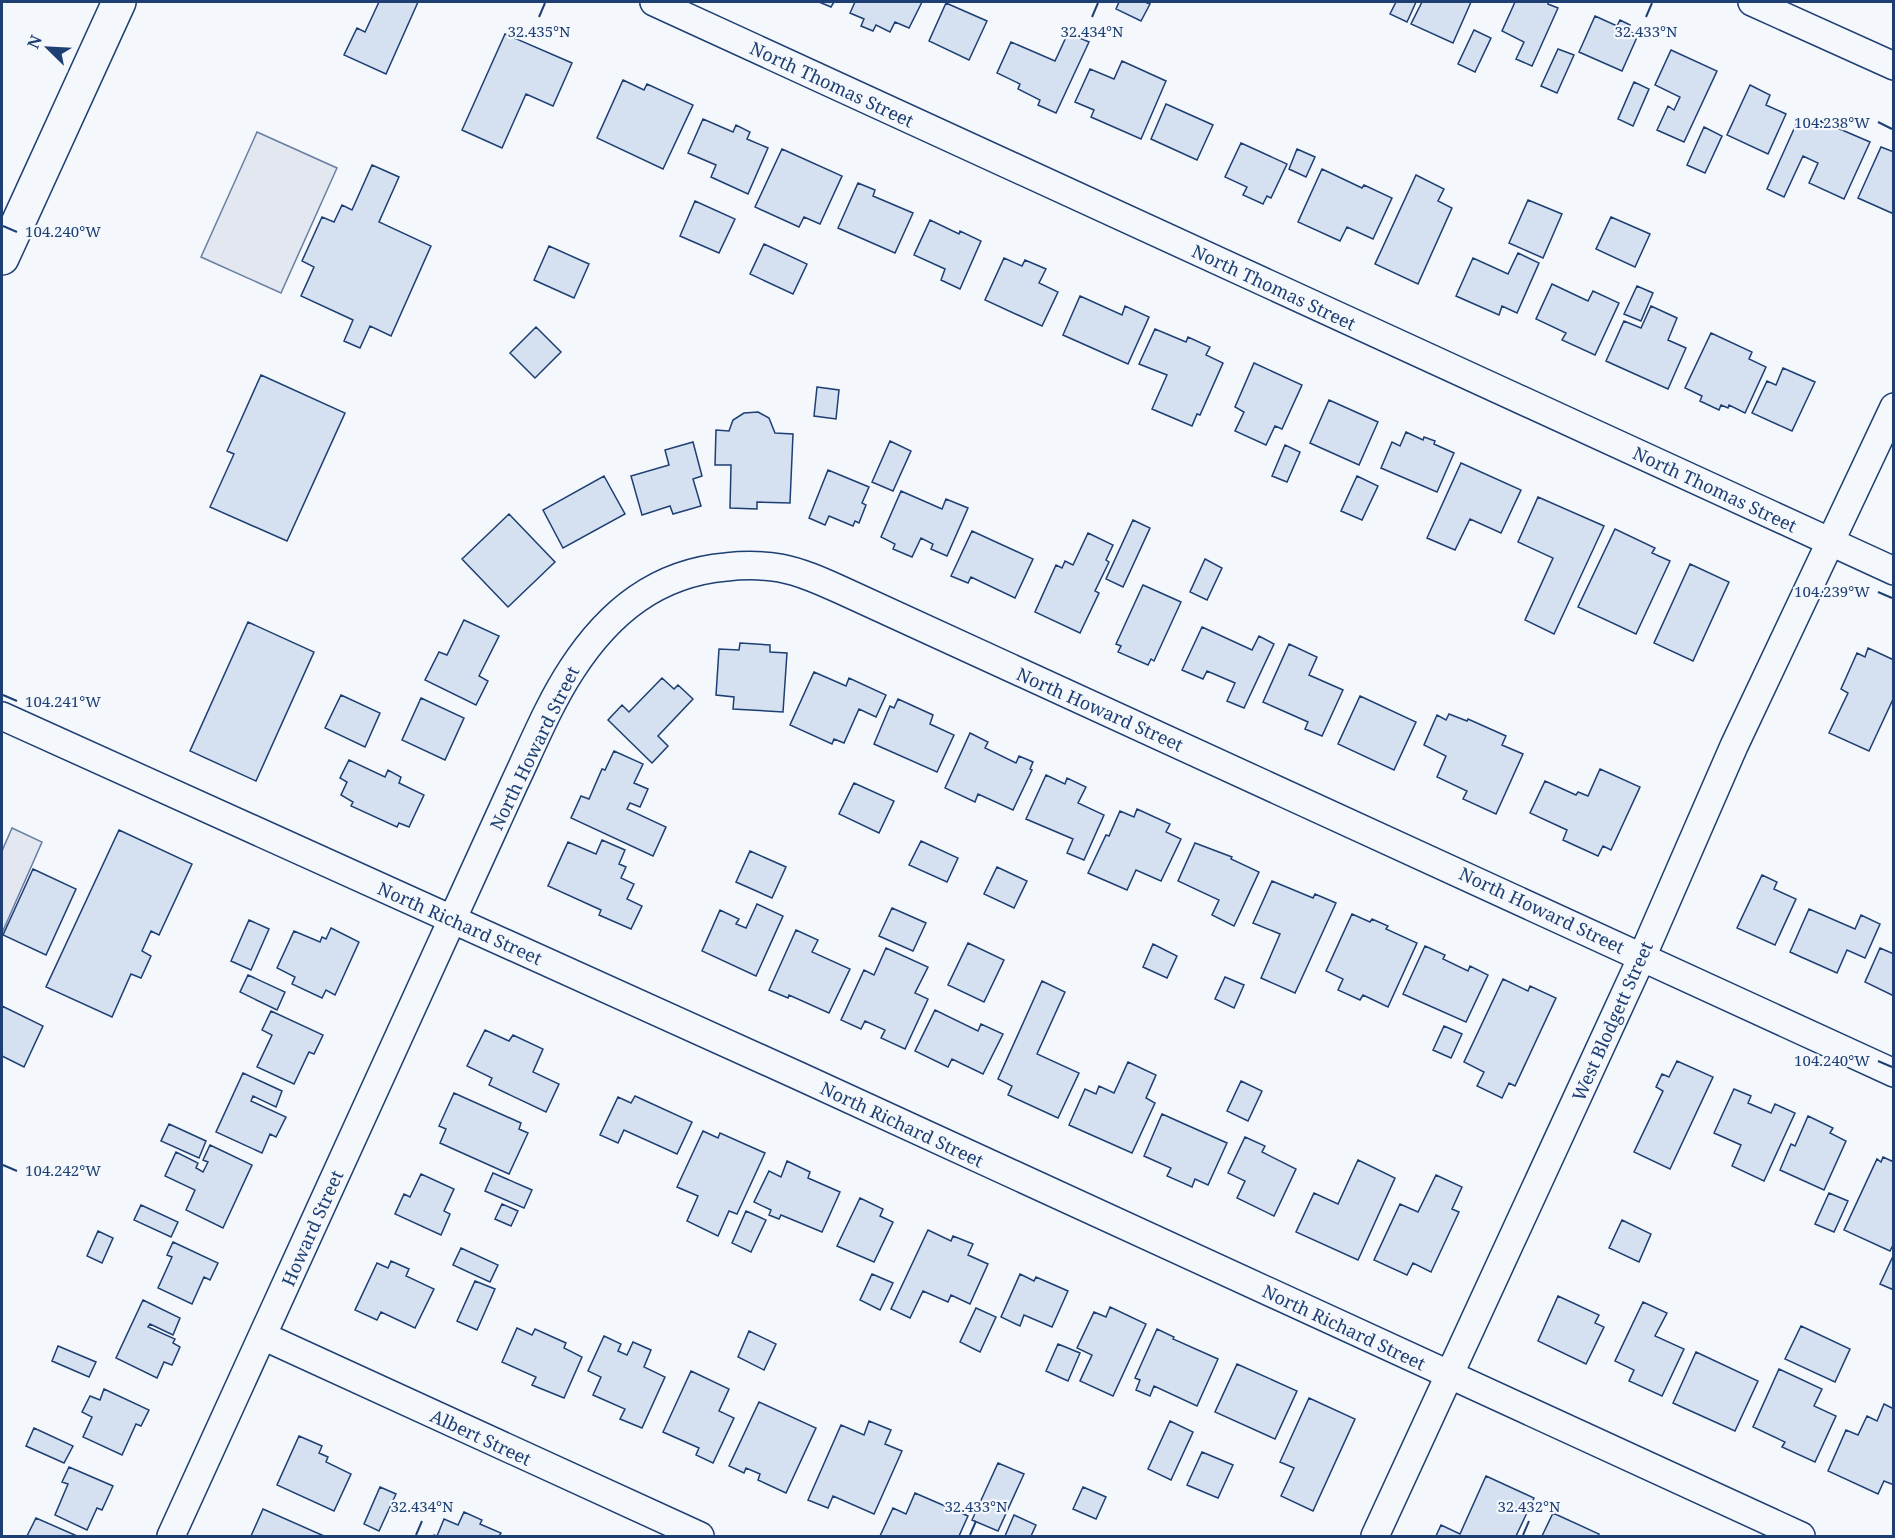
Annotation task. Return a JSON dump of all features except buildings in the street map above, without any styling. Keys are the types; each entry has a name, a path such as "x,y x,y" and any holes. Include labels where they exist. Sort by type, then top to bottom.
{"highway":[{"path":"2,258 119,2"}],"street":[{"name":"North Thomas Street","path":"654,2 1893,571"},
{"path":"1752,2 1893,66"},
{"name":"West Blodgett Street","path":"1375,1536 1642,957 1734,746 1893,407"},
{"name":"North Howard Street","path":"453,919 544,723 570,671 589,644 632,602 650,589 670,579 702,569 746,565 779,568 806,575 840,590 1893,1073"},
{"name":"North Richard Street","path":"2,716 258,834 453,919 798,1076 1801,1536"},
{"name":"Howard Street","path":"171,1536 453,919"},
{"name":"Albert Street","path":"263,1336 700,1536"}],"shaded area":[{"path":"257,132 337,168 281,293 201,257"},
{"path":"12,828 42,842 2,933 2,851"}]}
